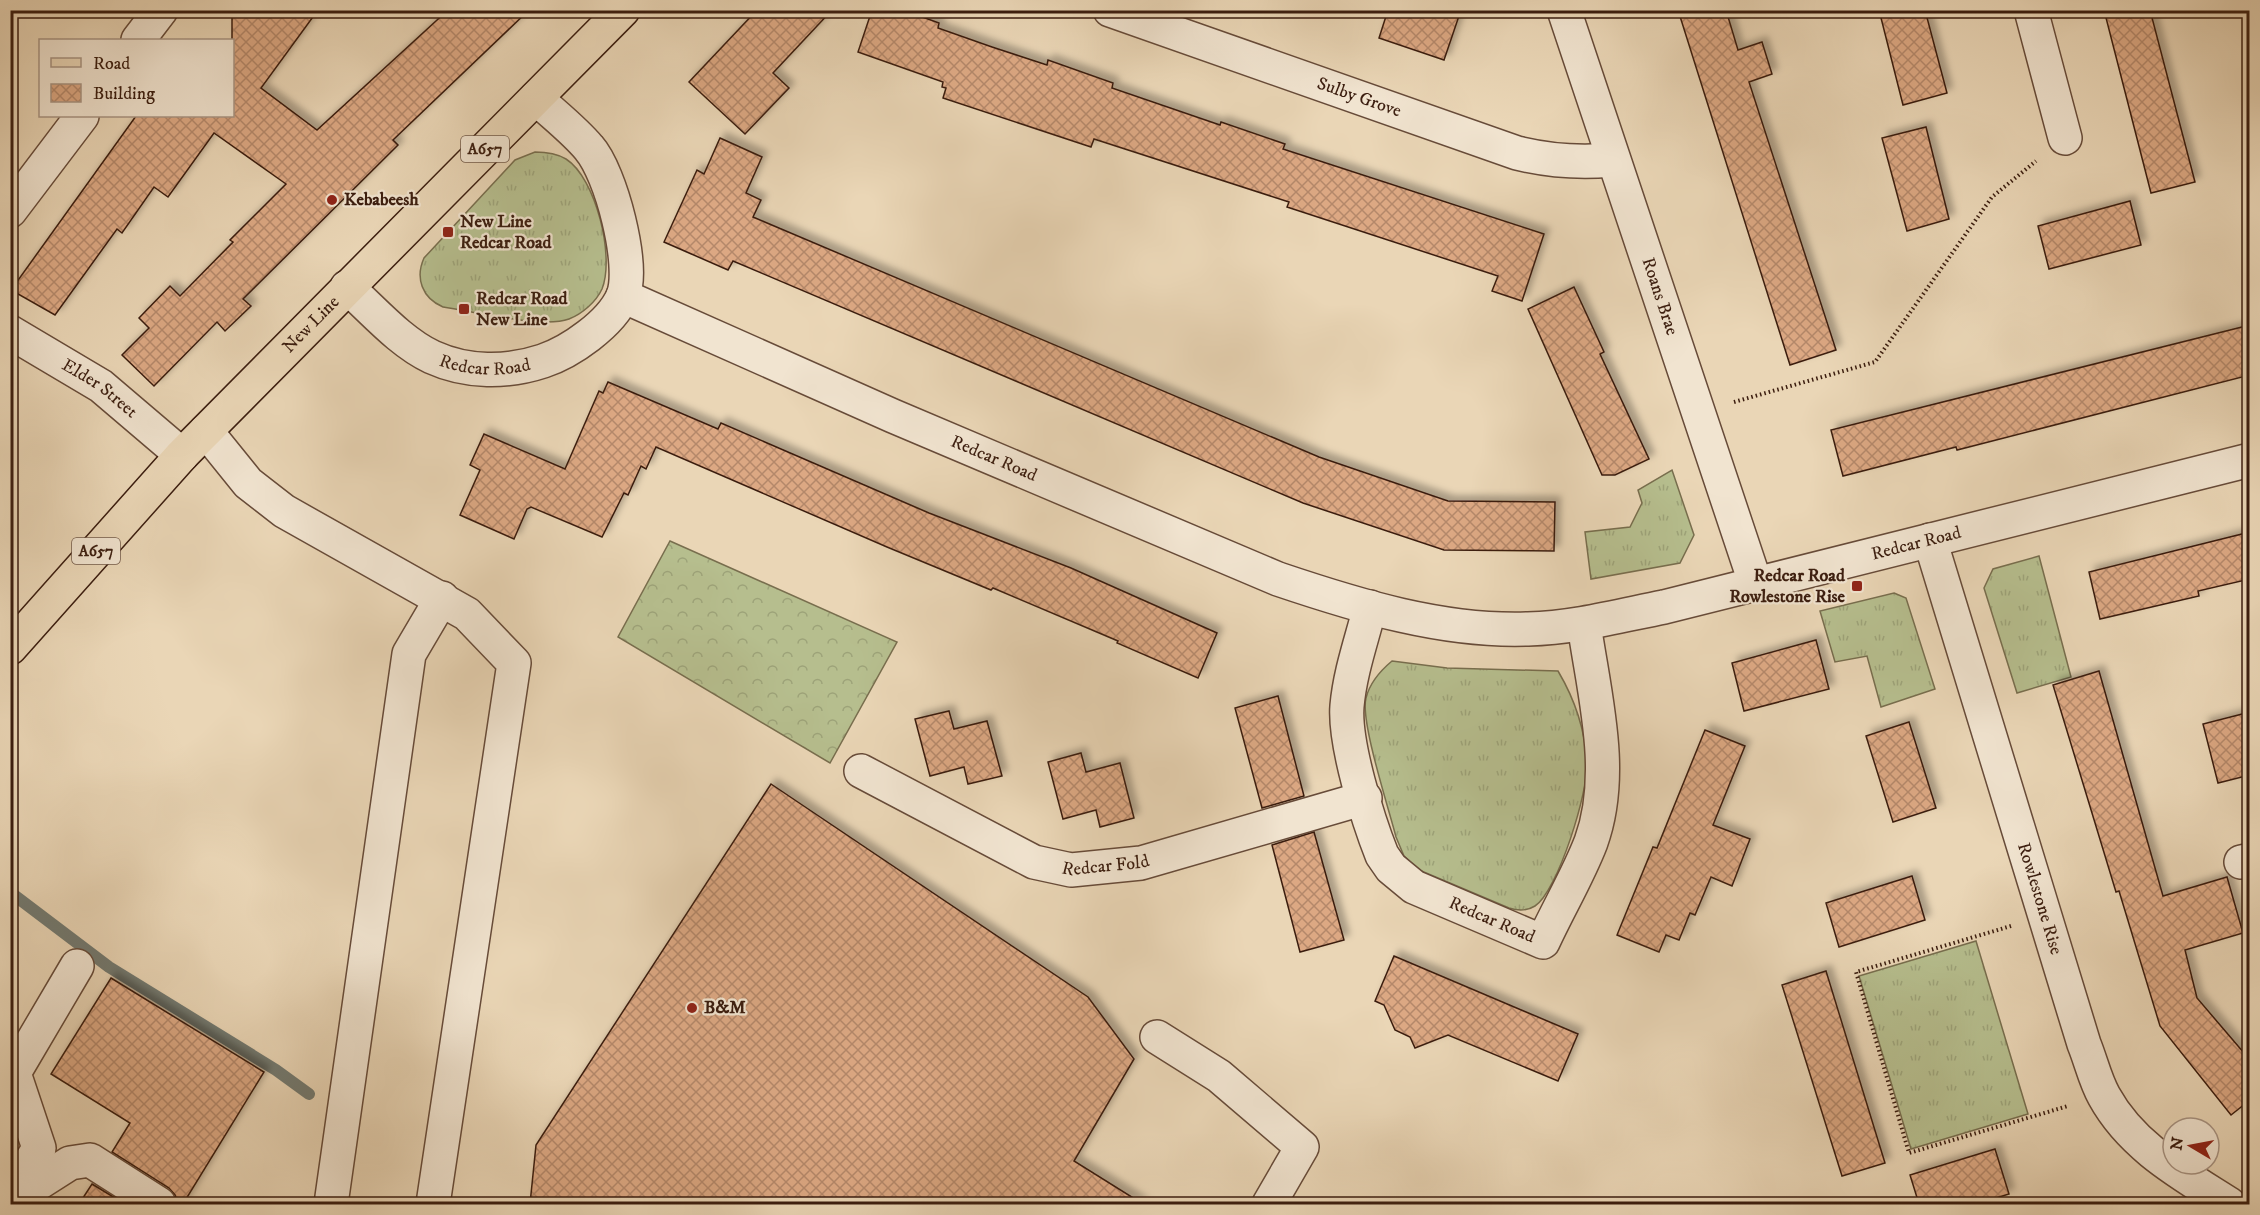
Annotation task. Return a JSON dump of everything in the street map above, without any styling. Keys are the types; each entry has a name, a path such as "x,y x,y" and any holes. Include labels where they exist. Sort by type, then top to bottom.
{"main road":[{"name":"New Line","path":"10,648 182,455 623,10"}],"street":[{"path":"139,39 161,10"},
{"name":"Sulby Grove","path":"1110,10 1517,153 1569,162 1611,160"},
{"name":"Roans Brae","path":"1563,10 1611,160 1755,582"},
{"path":"2031,10 2065,138"},
{"path":"536,98 590,149 605,176 616,204 622,234 625,265 623,296"},
{"path":"10,211 81,117"},
{"name":"Redcar Road","path":"347,287 402,336 430,356 460,366 492,370 523,367 553,357 581,342 604,321 623,296 893,416 1278,579 1370,607 1474,628 1529,629 1584,624 1664,607 1755,582 2250,460"},
{"name":"Elder Street","path":"10,332 101,386 182,455"},
{"path":"206,431 248,483 284,511 467,614 514,663 433,1204"},
{"name":"Rowlestone Rise","path":"1930,540 2084,1044 2103,1095 2126,1130 2155,1156 2229,1204"},
{"path":"331,1204 409,654 442,598"},
{"name":"Redcar Road","path":"1370,607 1352,675 1347,708 1350,741 1382,855 1402,878 1414,887 1543,942 1591,842 1602,789 1600,734 1584,624"},
{"name":"Redcar Fold","path":"861,771 1034,862 1071,870 1141,863 1365,798"},
{"path":"10,1196 39,1148 12,1072 77,966"},
{"path":"1157,1037 1219,1076 1302,1147 1269,1204"},
{"path":"10,1201 70,1163 90,1160 159,1204"}],"path":[{"path":"1697,413 1875,362 1992,197 2065,138"},
{"path":"2046,916 1856,972 1909,1153 2103,1095"}],"green space":[{"path":"535,152 551,153 566,159 577,169 594,200 600,219 606,258 605,275 599,294 579,314 557,322 525,321 443,307 436,303 422,287 420,273 424,258 515,160"},
{"path":"1672,470 1694,535 1680,563 1591,579 1585,532 1630,527 1642,503 1638,490"},
{"path":"670,541 897,642 830,763 618,637"},
{"path":"2039,556 2071,677 2017,693 1984,588 1993,569"},
{"path":"1894,593 1906,598 1935,689 1881,707 1867,656 1835,662 1820,611"},
{"path":"1392,661 1447,668 1558,671 1574,703 1581,726 1586,750 1586,776 1577,816 1562,861 1544,897 1535,906 1522,910 1509,908 1419,870 1404,856 1396,837 1376,766 1365,709 1370,687"},
{"path":"1976,941 2028,1114 1911,1149 1859,976"}],"building":[{"path":"232,10 318,10 261,88 317,130 448,10 529,10 393,140 398,145 243,299 251,306 225,331 217,322 154,386 122,355 149,328 139,318 170,286 180,296 233,242 230,240 286,184 214,133 168,197 154,187 122,233 117,229 55,315 11,290 135,117 234,117 234,39 232,39"},
{"path":"757,10 832,10 773,73 789,88 745,134 689,82"},
{"path":"872,10 903,10 939,23 938,28 992,47 1047,65 1048,60 1113,83 1112,88 1220,125 1221,122 1285,144 1283,149 1544,234 1522,301 1492,291 1498,276 1287,207 1289,202 1094,139 1091,147 943,98 946,88 942,87 943,82 858,52"},
{"path":"1388,10 1461,10 1444,60 1379,38"},
{"path":"1678,10 1726,10 1738,50 1762,42 1772,74 1749,82 1836,350 1790,365"},
{"path":"1879,10 1925,10 1947,93 1903,105"},
{"path":"2104,10 2150,10 2195,182 2151,193"},
{"path":"1926,127 1949,219 1907,231 1882,138"},
{"path":"720,138 762,157 746,193 761,200 753,217 1319,457 1448,501 1555,502 1554,551 1444,550 1303,503 733,261 728,270 664,242 697,170 704,174"},
{"path":"2130,201 2141,245 2049,269 2038,226"},
{"path":"1574,287 1604,352 1600,354 1649,459 1615,475 1602,475 1528,309"},
{"path":"2250,325 2250,375 1957,450 1956,447 1843,476 1831,430"},
{"path":"608,382 718,429 721,423 929,513 1071,568 1217,633 1198,678 1117,643 1118,641 993,588 991,590 887,547 656,447 646,469 641,466 628,495 624,493 602,537 531,507 527,509 514,539 460,515 480,470 470,465 484,434 565,469 599,391 603,393"},
{"path":"2250,532 2250,579 2198,591 2199,596 2100,619 2089,572"},
{"path":"1816,640 1829,689 1744,711 1732,663"},
{"path":"2099,671 2163,896 2227,877 2243,933 2185,950 2197,998 2250,1060 2250,1100 2231,1115 2160,1026 2119,891 2116,892 2053,685"},
{"path":"1278,696 1304,796 1262,808 1235,708"},
{"path":"949,711 954,729 987,721 1002,776 968,784 964,767 930,776 915,719"},
{"path":"2250,712 2250,775 2218,783 2203,724"},
{"path":"1909,722 1936,808 1893,822 1866,736"},
{"path":"1705,730 1745,746 1713,825 1750,839 1732,886 1711,877 1695,915 1690,913 1679,940 1666,935 1659,952 1617,935 1653,847 1657,848"},
{"path":"1081,753 1086,772 1120,763 1134,818 1100,827 1096,810 1063,819 1048,762"},
{"path":"771,784 1088,997 1134,1059 1074,1161 1143,1204 530,1204 536,1145"},
{"path":"1314,832 1344,940 1300,952 1272,845"},
{"path":"1912,876 1925,920 1839,947 1826,903"},
{"path":"1394,956 1578,1034 1558,1081 1448,1035 1415,1048 1410,1037 1395,1030 1384,1005 1375,1001"},
{"path":"1826,971 1885,1163 1842,1176 1782,985"},
{"path":"111,978 264,1072 183,1204 178,1204 169,1188 112,1152 130,1123 51,1074"},
{"path":"1995,1149 2009,1194 1976,1204 1919,1204 1910,1175"},
{"path":"92,1184 125,1204 79,1204"}],"waterway":[{"path":"10,892 109,967 276,1070 309,1094"}],"place":[{"name":"Kebabeesh","path":"332,200"},
{"name":"New Line Redcar Road","path":"448,232"},
{"name":"Redcar Road New Line","path":"464,309"},
{"name":"Redcar Road Rowlestone Rise","path":"1857,586"},
{"name":"B&M","path":"692,1008"}]}
